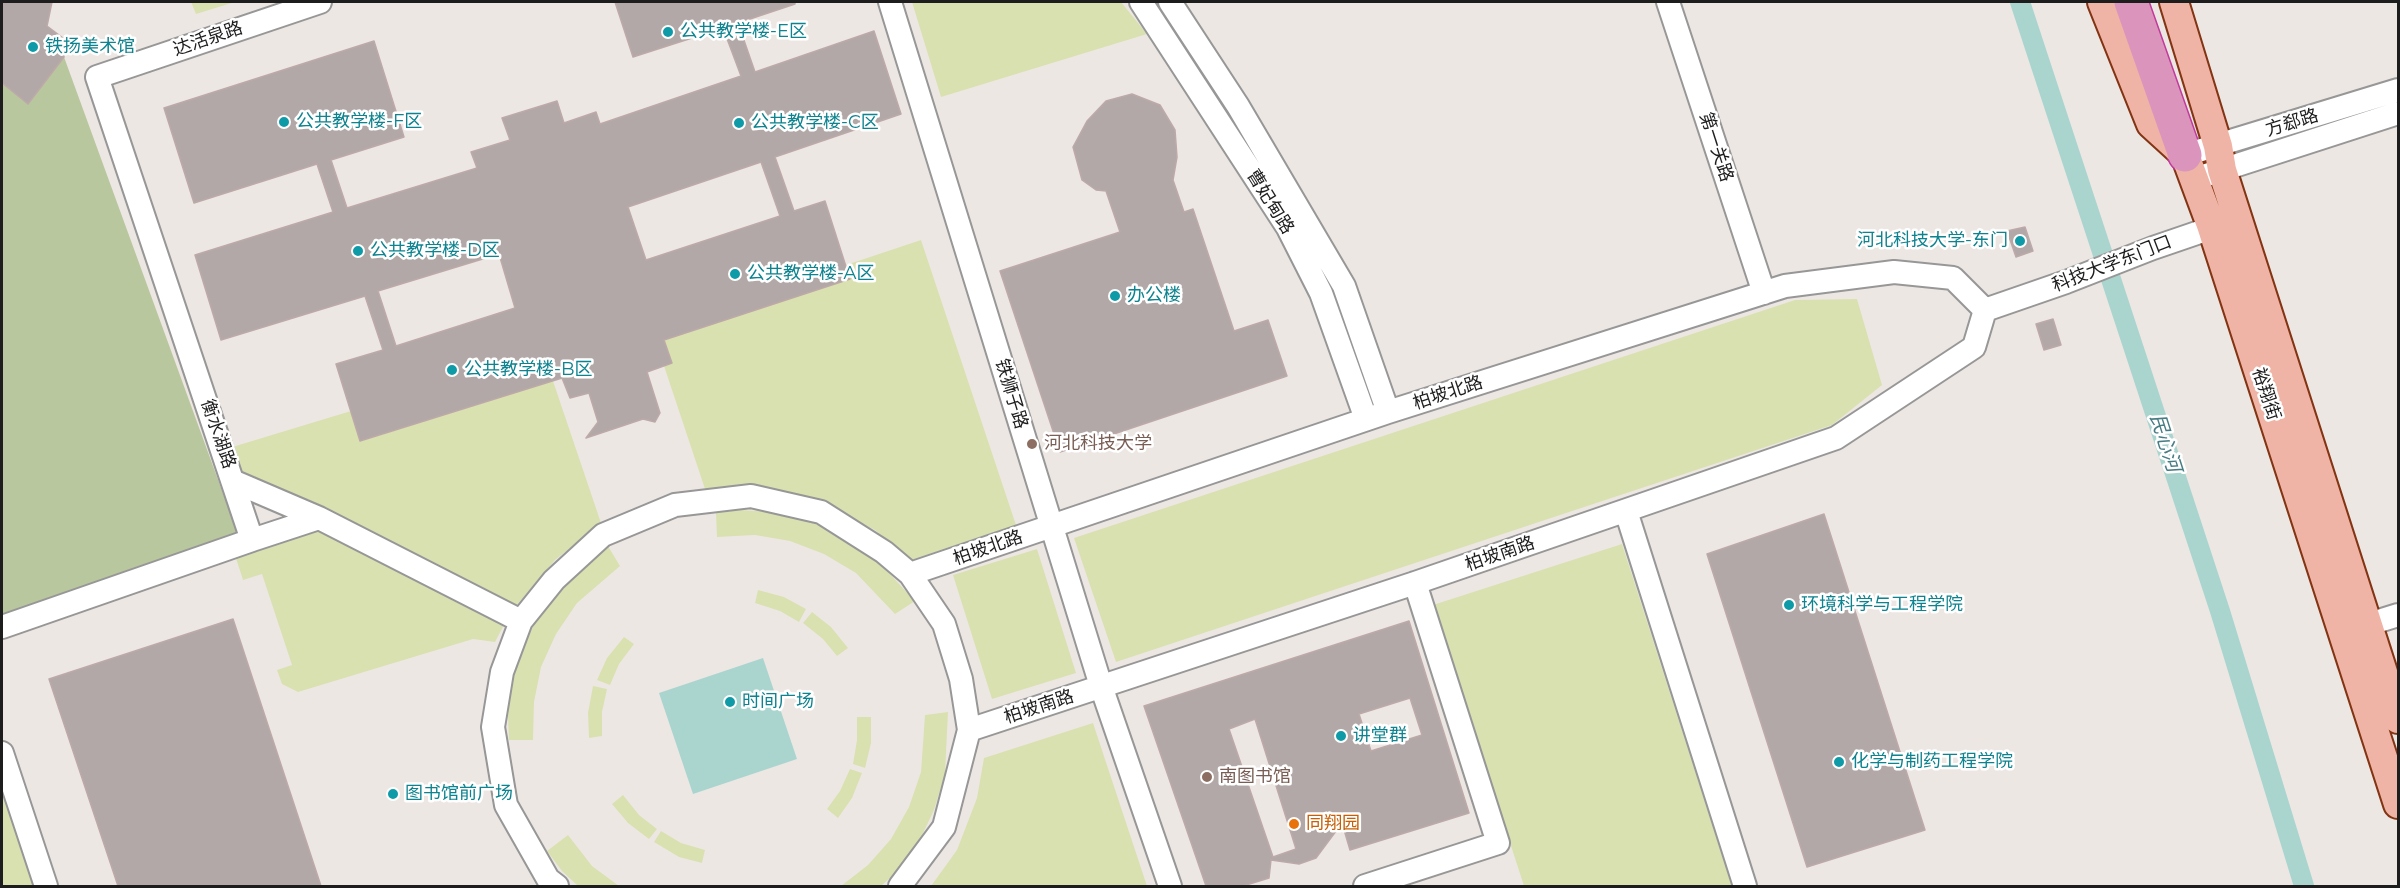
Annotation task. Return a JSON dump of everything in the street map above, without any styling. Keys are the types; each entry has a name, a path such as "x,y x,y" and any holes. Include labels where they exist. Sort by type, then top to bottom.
{"highway":[{"path":"2131,2 2190,167"}],"main road":[{"name":"裕翔街","path":"2102,2 2151,124 2190,167 2356,628 2398,719"},
{"name":"裕翔街","path":"2174,2 2239,219 2356,628 2398,804"}],"street":[{"name":"达活泉路","path":"97,77 320,2"},
{"name":"铁狮子路","path":"890,2 1101,686 1170,886"},
{"name":"曹妃甸路","path":"1141,2 1288,228 1321,293 1366,419"},
{"name":"曹妃甸路","path":"1170,2 1238,106 1344,286 1388,412"},
{"name":"第一关路","path":"1668,2 1764,293"},
{"name":"衡水湖路","path":"97,77 235,482 252,540"},
{"name":"方郄路","path":"2220,158 2398,90"},
{"name":"方郄路","path":"2190,167 2398,113"},
{"name":"科技大学东门口","path":"1985,310 2211,227 2239,219"},
{"name":"柏坡北路","path":"910,574 1366,419 1785,286 1894,272 1953,278 1985,310"},
{"name":"柏坡南路","path":"969,730 1415,584 1836,438 1974,347 1985,310"},
{"path":"235,482 319,518 521,621"},
{"path":"557,886 548,879 506,806 494,727 501,672 521,621 554,580 603,535 675,505 752,496 821,512 884,552 910,574 944,624 961,679 969,730 944,827 900,886"},
{"path":"1626,511 1745,886"},
{"path":"2,627 319,518"},
{"path":"1365,886 1498,843 1415,584"},
{"path":"2356,628 2398,615"},
{"path":"2,753 46,886"}],"green space":[{"path":"191,2 235,2 196,14"},
{"path":"912,2 1121,2 1147,34 941,97"},
{"path":"64,57 240,540 2,619 2,83 28,104"},
{"path":"921,240 1016,525 911,560 875,530 827,505 706,492 664,366 672,363 664,340 850,279 846,265"},
{"path":"1857,299 1882,385 1832,425 1116,662 1074,538 1795,300"},
{"path":"553,381 601,523 555,560 515,607 237,473 229,448 351,411 361,441"},
{"path":"740,510 773,512 805,519 841,536 873,556 915,601 895,614 856,573 824,554 790,541 755,535 717,537 716,513"},
{"path":"317,524 506,621 495,642 473,639 298,692 282,684 277,670 292,665 262,574 243,580 234,552"},
{"path":"1622,544 1732,886 1524,886 1433,605"},
{"path":"608,546 620,566 577,603 556,634 541,667 534,702 533,740 509,740 508,716 511,682 520,651 539,616 560,586"},
{"path":"1037,549 1076,673 992,699 953,575"},
{"path":"758,590 784,597 806,609 799,622 780,611 755,603"},
{"path":"812,612 831,627 848,648 837,656 823,639 803,623"},
{"path":"624,637 634,644 619,664 610,685 597,680 607,658"},
{"path":"593,686 607,689 602,712 602,736 589,738 588,713"},
{"path":"948,712 945,774 934,810 917,846 898,871 881,886 841,886 868,865 891,839 909,807 921,772 925,715"},
{"path":"857,717 871,717 871,743 865,768 853,764 857,740"},
{"path":"1093,723 1147,886 931,886 957,850 977,798 984,758"},
{"path":"850,769 862,773 852,798 838,818 827,809 840,791"},
{"path":"2,790 34,886 2,886"},
{"path":"623,795 639,815 657,829 649,839 628,823 612,804"},
{"path":"661,831 681,843 705,850 702,863 679,857 654,842"},
{"path":"568,835 592,866 619,886 578,886 562,871 547,851"}],"water":[{"path":"763,658 797,759 693,794 659,693"}],"building":[{"name":"铁扬美术馆","path":"2,2 52,2 47,26 63,38 64,57 28,104 2,83"},
{"path":"615,2 795,2 795,4 738,23 755,72 874,31 901,114 775,157 794,211 825,201 850,279 664,340 672,363 647,372 660,413 655,422 643,419 586,438 598,422 589,393 570,398 562,378 360,441 336,364 383,350 365,296 221,340 195,255 333,212 317,164 194,203 164,108 374,41 404,137 331,160 347,208 477,168 471,152 510,140 502,118 557,101 564,123 596,112 600,124 741,76 723,28 633,57","holes":["761,162 780,216 646,260 628,207","499,254 515,308 396,346 378,291"]},
{"name":"办公楼","path":"1132,94 1160,105 1175,130 1177,157 1173,180 1184,212 1193,209 1234,331 1268,320 1287,376 1060,452 1000,271 1120,232 1106,191 1096,190 1082,180 1073,147 1087,121 1106,101"},
{"name":"河北科技大学-东门","path":"2025,227 2033,251 2016,257 2007,231"},
{"path":"2053,319 2061,345 2044,350 2036,324"},
{"path":"1824,514 1925,830 1807,867 1707,554"},
{"path":"233,619 321,886 118,886 49,679"},
{"path":"1409,621 1469,813 1350,850 1342,823 1316,858 1299,864 1271,860 1269,878 1243,886 1206,886 1144,706","holes":["1410,698 1422,735 1371,751 1359,714","1255,719 1296,849 1273,857 1229,729"]}],"waterway":[{"name":"民心河","path":"2020,2 2220,611 2304,886"}],"place":[{"name":"公共教学楼-E区","path":"668,32"},
{"name":"铁扬美术馆","path":"33,47"},
{"name":"公共教学楼-F区","path":"284,122"},
{"name":"公共教学楼-C区","path":"739,123"},
{"name":"河北科技大学-东门","path":"2020,241"},
{"name":"公共教学楼-D区","path":"358,251"},
{"name":"公共教学楼-A区","path":"735,274"},
{"name":"办公楼","path":"1115,296"},
{"name":"公共教学楼-B区","path":"452,370"},
{"name":"河北科技大学","path":"1032,444"},
{"name":"环境科学与工程学院","path":"1789,605"},
{"name":"时间广场","path":"730,702"},
{"name":"讲堂群","path":"1341,736"},
{"name":"化学与制药工程学院","path":"1839,762"},
{"name":"南图书馆","path":"1207,777"},
{"name":"图书馆前广场","path":"393,794"},
{"name":"同翔园","path":"1294,824"}]}
